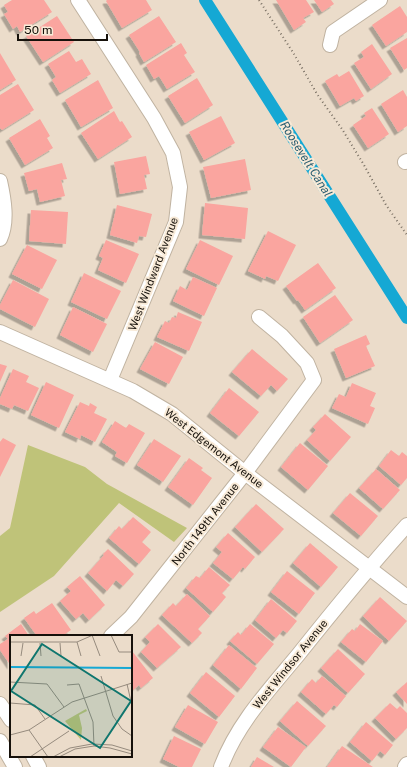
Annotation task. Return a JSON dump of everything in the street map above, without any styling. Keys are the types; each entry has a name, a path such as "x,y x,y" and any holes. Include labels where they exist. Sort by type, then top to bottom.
{"street":[{"name":"West Windward Avenue","path":"78,0 154,118 174,153 180,187 176,222 110,380"},
{"path":"330,45 333,32 380,0"},
{"path":"0,181 4,200 4,230 0,239"},
{"name":"North 149th Avenue","path":"112,635 131,617 245,473 314,380 307,364 282,336 259,317"},
{"name":"West Edgemont Avenue","path":"0,332 110,380 172,414 245,473 407,597"},
{"name":"West Windsor Avenue","path":"221,767 246,718 369,567 407,525"},
{"path":"0,741 15,767"},
{"path":"34,757 39,767"}],"path":[{"path":"259,0 294,54 317,94 357,153 386,205 407,235"}],"green space":[{"path":"28,445 85,467 107,484 187,528 174,542 119,503 54,576 0,612 0,536 10,528"}],"building":[{"path":"12,0 44,0 52,12 20,32 17,26 13,29 4,14 8,12 4,5"},
{"path":"146,0 152,10 122,28 106,1"},
{"path":"276,0 306,0 314,12 303,18 306,22 294,30"},
{"path":"314,0 331,0 334,4 322,12"},
{"path":"400,6 407,17 407,32 386,46 372,25"},
{"path":"57,16 74,42 43,62 26,36"},
{"path":"159,16 176,42 144,62 139,53 140,52 129,35"},
{"path":"407,38 407,68 404,70 390,48"},
{"path":"181,43 187,53 184,55 195,72 167,89 159,76 154,79 146,65"},
{"path":"372,44 392,74 371,89 354,63 364,57 361,52"},
{"path":"69,51 76,62 82,59 91,74 60,93 52,80 56,77 48,64"},
{"path":"0,53 16,80 0,90"},
{"path":"349,71 364,96 356,101 354,98 340,106 325,81 337,74 339,77"},
{"path":"197,78 213,105 185,123 168,96"},
{"path":"98,80 113,108 81,127 65,100"},
{"path":"18,84 34,110 2,130 0,128 0,95"},
{"path":"403,90 407,97 407,126 398,132 381,104"},
{"path":"372,108 389,134 368,148 353,125 366,116 364,113"},
{"path":"114,111 120,122 122,121 132,137 98,159 81,133"},
{"path":"221,116 235,143 204,160 189,132"},
{"path":"40,119 50,136 47,138 53,148 25,165 9,138"},
{"path":"146,156 150,174 144,175 147,189 120,194 114,162"},
{"path":"245,159 251,190 211,198 203,167"},
{"path":"62,163 67,179 61,180 65,196 40,202 37,189 29,191 24,173"},
{"path":"205,203 248,208 245,239 202,235"},
{"path":"117,205 152,214 146,237 139,236 137,243 110,235"},
{"path":"31,210 68,212 66,244 29,241"},
{"path":"268,231 296,245 278,281 266,276 265,279 248,271"},
{"path":"106,240 139,254 126,283 98,270 103,258 99,256"},
{"path":"200,240 233,256 219,285 186,269"},
{"path":"27,245 57,260 42,289 12,274"},
{"path":"318,263 336,288 305,310 286,286"},
{"path":"84,273 121,291 107,319 71,302"},
{"path":"193,277 217,288 204,316 173,301 180,286 187,290"},
{"path":"13,280 49,299 35,327 0,309 0,305"},
{"path":"335,295 353,320 320,343 303,317"},
{"path":"73,307 107,324 93,352 60,335"},
{"path":"178,312 202,322 189,351 157,337 165,321 169,323 172,317 176,318"},
{"path":"366,335 370,344 366,346 375,366 346,378 334,349"},
{"path":"155,342 183,357 169,384 140,369"},
{"path":"252,349 288,379 277,391 271,385 261,396 232,372"},
{"path":"0,364 7,366 0,382"},
{"path":"13,369 29,376 26,382 39,388 28,411 14,405 12,409 0,404 0,398"},
{"path":"46,382 74,395 59,428 31,415"},
{"path":"352,383 376,393 370,406 375,408 368,424 332,408 339,394 346,397"},
{"path":"229,388 259,412 239,436 210,413"},
{"path":"80,402 89,406 90,403 97,407 94,413 107,419 95,442 81,435 80,439 65,432"},
{"path":"325,414 351,437 330,461 307,440 316,430 313,427"},
{"path":"115,421 126,428 129,424 145,433 127,463 115,456 117,452 102,442"},
{"path":"3,438 16,445 0,477 0,442"},
{"path":"154,439 181,456 163,482 137,465"},
{"path":"300,443 328,466 308,490 281,467"},
{"path":"391,450 399,456 402,452 407,456 407,478 401,485 379,466"},
{"path":"189,458 203,468 201,470 212,478 193,505 168,487"},
{"path":"376,469 400,490 383,509 359,488"},
{"path":"350,493 378,516 361,536 333,513"},
{"path":"256,504 284,529 262,552 235,527"},
{"path":"133,517 151,532 142,542 151,550 139,564 109,538 119,526 122,529"},
{"path":"228,533 255,557 245,569 243,567 233,579 213,563 222,552 216,547"},
{"path":"310,543 338,567 321,587 293,563"},
{"path":"108,549 134,574 123,586 116,580 107,591 88,573"},
{"path":"209,567 230,585 222,593 226,597 213,612 186,588 196,576 200,578"},
{"path":"287,571 315,593 299,614 271,592"},
{"path":"80,576 105,605 89,620 83,613 76,619 60,601 71,591 67,587"},
{"path":"187,594 210,616 198,629 202,633 192,643 162,615 173,603 176,606"},
{"path":"380,597 407,621 389,641 363,616"},
{"path":"271,599 297,621 287,633 283,630 276,638 255,620"},
{"path":"52,603 71,630 64,635 36,635 24,618 34,611 36,614"},
{"path":"21,624 28,635 10,635 10,665 0,650 0,644 8,639 5,636"},
{"path":"158,624 181,647 157,668 141,652 150,642 145,637"},
{"path":"250,624 274,644 257,664 230,641 238,632 241,635"},
{"path":"360,624 383,641 366,662 341,642 352,629 355,631"},
{"path":"229,645 257,668 241,689 213,665"},
{"path":"338,649 365,674 348,693 321,668"},
{"path":"132,651 153,678 141,688 139,685 132,691"},
{"path":"206,672 235,696 219,717 190,693"},
{"path":"322,676 346,696 337,707 334,705 326,714 301,692 312,679 316,683"},
{"path":"407,682 407,704 396,692"},
{"path":"297,701 326,726 308,746 280,721"},
{"path":"390,703 397,709 400,706 407,713 407,728 396,739 375,718"},
{"path":"188,705 218,722 205,744 175,727"},
{"path":"366,722 393,745 385,755 380,751 372,761 350,742"},
{"path":"278,727 306,747 291,767 263,747"},
{"path":"174,736 201,749 192,767 179,767 163,759"},
{"path":"342,746 373,767 327,767"},
{"path":"257,757 274,767 251,767"}],"waterway":[{"name":"Roosevelt Canal","path":"205,0 407,318"}]}
